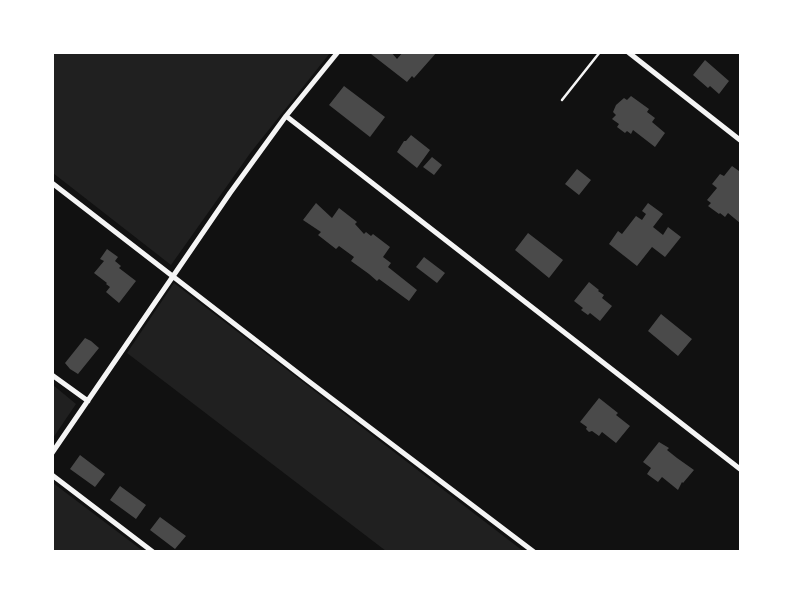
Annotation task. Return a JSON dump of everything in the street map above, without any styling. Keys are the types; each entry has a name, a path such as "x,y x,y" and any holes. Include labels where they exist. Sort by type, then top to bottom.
{"street":[{"path":"52,453 230,193 286,116 338,52"},
{"path":"628,52 740,140"},
{"path":"286,116 740,469"},
{"path":"52,183 172,277 534,552"},
{"path":"52,375 88,401"},
{"path":"52,474 153,552"}],"lane":[{"path":"562,100 600,52"}],"shaded area":[{"path":"52,53 330,53 251,152 171,265 53,173"},
{"path":"174,283 523,551 386,551 127,353"},
{"path":"53,385 76,404 53,438"},
{"path":"53,483 143,551 53,551"}],"building":[{"path":"372,52 391,52 397,59 403,52 437,52 414,78 412,76 407,82 371,54"},
{"path":"705,60 729,81 719,94 710,86 708,88 693,75"},
{"path":"344,86 385,117 370,137 329,105"},
{"path":"631,96 649,109 647,112 655,118 652,122 665,133 655,147 633,130 631,134 627,131 625,133 617,127 619,124 612,119 616,115 613,112 616,105 624,98 627,100"},
{"path":"411,135 430,150 417,168 397,152 404,141"},
{"path":"432,157 442,165 434,175 423,167"},
{"path":"732,166 740,170 740,223 728,213 725,217 719,214 708,206 711,203 707,200 717,188 712,184 720,174 724,176"},
{"path":"577,169 591,180 579,195 565,184"},
{"path":"316,203 332,218 339,208 357,222 355,224 364,234 366,232 371,236 373,234 390,247 383,257 391,263 388,267 417,290 409,301 379,279 377,281 351,261 354,257 339,246 336,249 318,235 321,232 303,220"},
{"path":"648,203 663,214 653,227 663,235 668,227 681,237 665,257 652,247 637,266 609,244 618,231 622,234 636,216 642,220 646,214 642,211"},
{"path":"528,233 563,260 549,278 515,250"},
{"path":"107,249 118,257 115,261 121,266 119,268 136,281 119,303 106,292 110,287 107,283 94,273 104,261 100,259"},
{"path":"424,257 445,273 437,283 416,267"},
{"path":"589,282 604,295 602,298 612,306 600,321 590,313 588,315 581,310 583,308 574,301"},
{"path":"661,314 692,339 678,356 648,331"},
{"path":"85,338 99,348 78,374 65,363"},
{"path":"599,398 618,413 616,415 630,426 616,443 602,432 599,436 592,431 589,432 586,429 587,427 580,422"},
{"path":"659,442 669,448 667,450 694,470 682,482 678,490 662,477 658,482 647,474 651,468 643,462"},
{"path":"80,455 105,474 95,487 70,469"},
{"path":"120,486 146,505 136,519 110,500"},
{"path":"160,517 186,536 175,549 150,530"}]}
